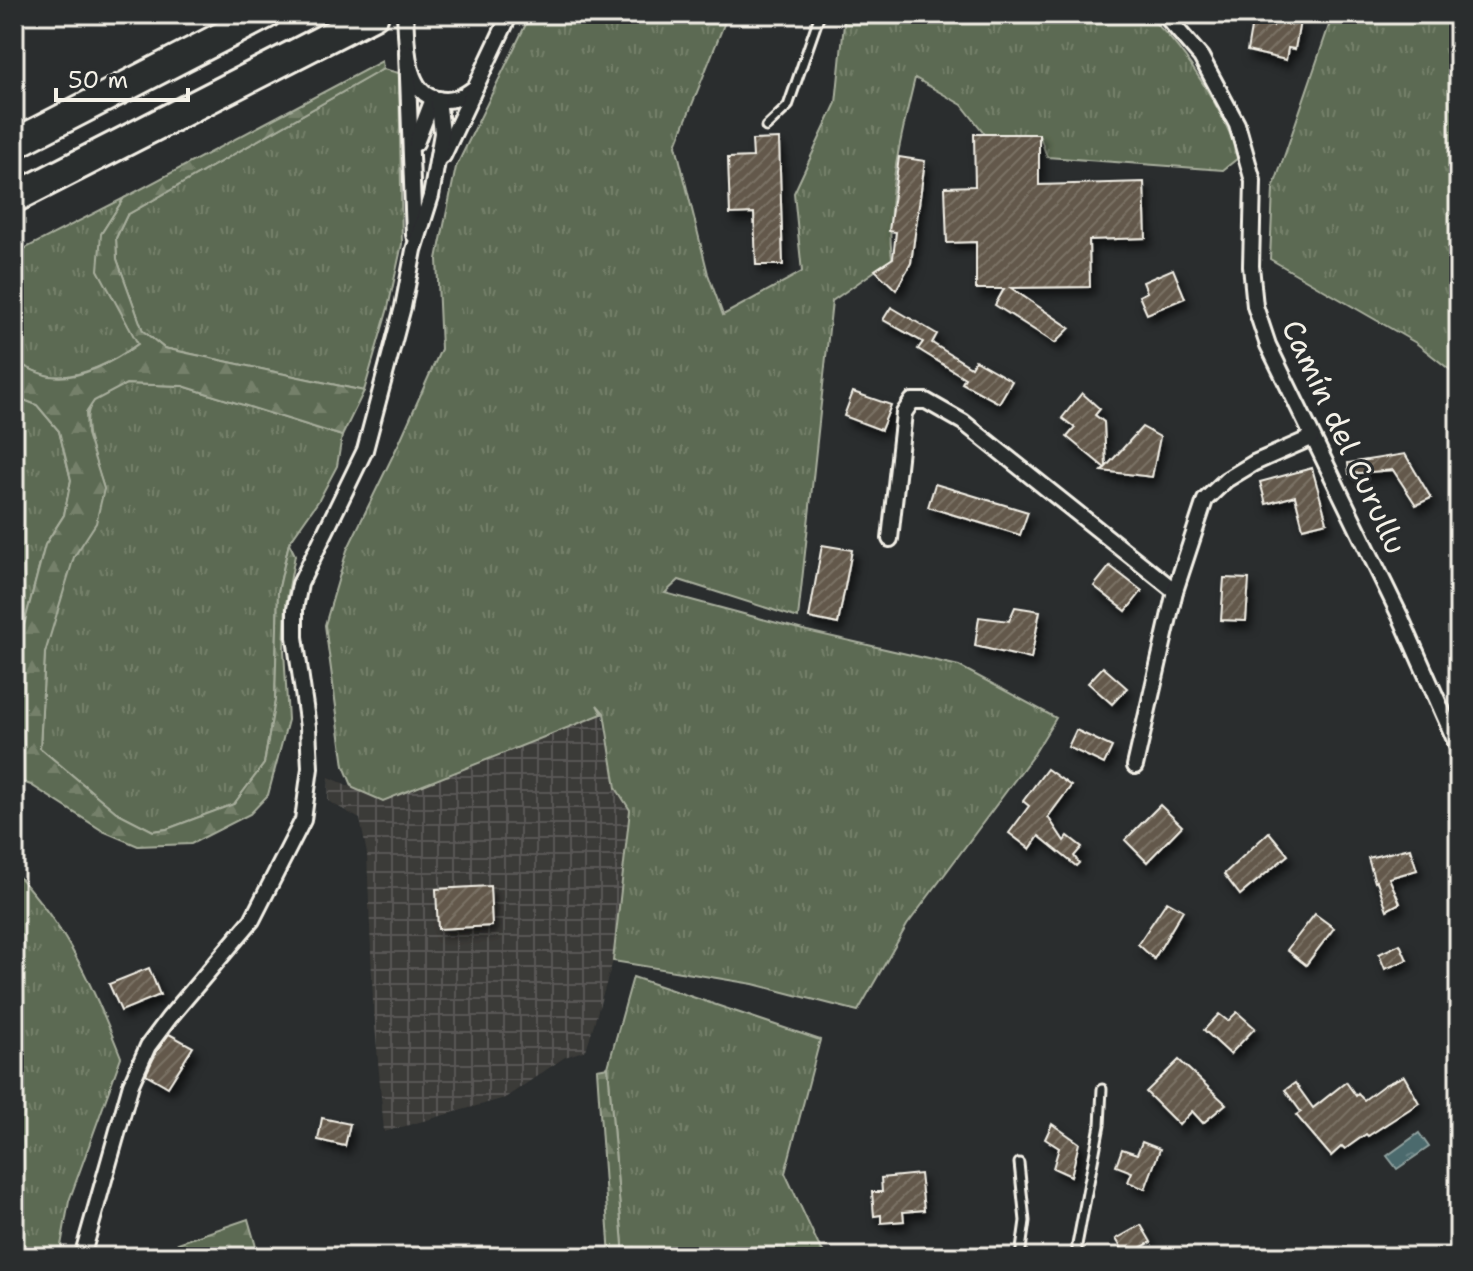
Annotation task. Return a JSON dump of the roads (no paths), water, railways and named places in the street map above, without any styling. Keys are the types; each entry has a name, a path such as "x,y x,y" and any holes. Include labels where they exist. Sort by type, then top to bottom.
{"highway":[{"path":"14,144 266,14"},
{"path":"14,198 374,14"}],"street":[{"path":"405,14 413,158 414,250"},
{"path":"436,171 510,14"},
{"name":"Camín del Curullu","path":"1164,14 1201,57 1237,124 1253,181 1251,266 1255,306 1268,345 1401,618 1459,749"},
{"path":"407,52 419,89 435,99 451,101 476,86"},
{"path":"413,158 419,129 435,99"},
{"path":"82,1257 131,1084 148,1046 252,920 303,820 310,768 308,727 295,637 295,609 300,584 365,450 436,171 442,133 435,99"},
{"path":"890,539 904,413 912,401 926,401 995,445 1175,591"},
{"path":"1135,766 1175,591 1205,500 1226,480 1254,463 1311,438"}],"lane":[{"path":"766,127 788,106 820,14"},
{"path":"1077,1257 1100,1125 1102,1089"},
{"path":"1019,1163 1025,1221 1020,1257"}],"water":[{"path":"1419,1133 1429,1147 1397,1169 1387,1156"}]}
